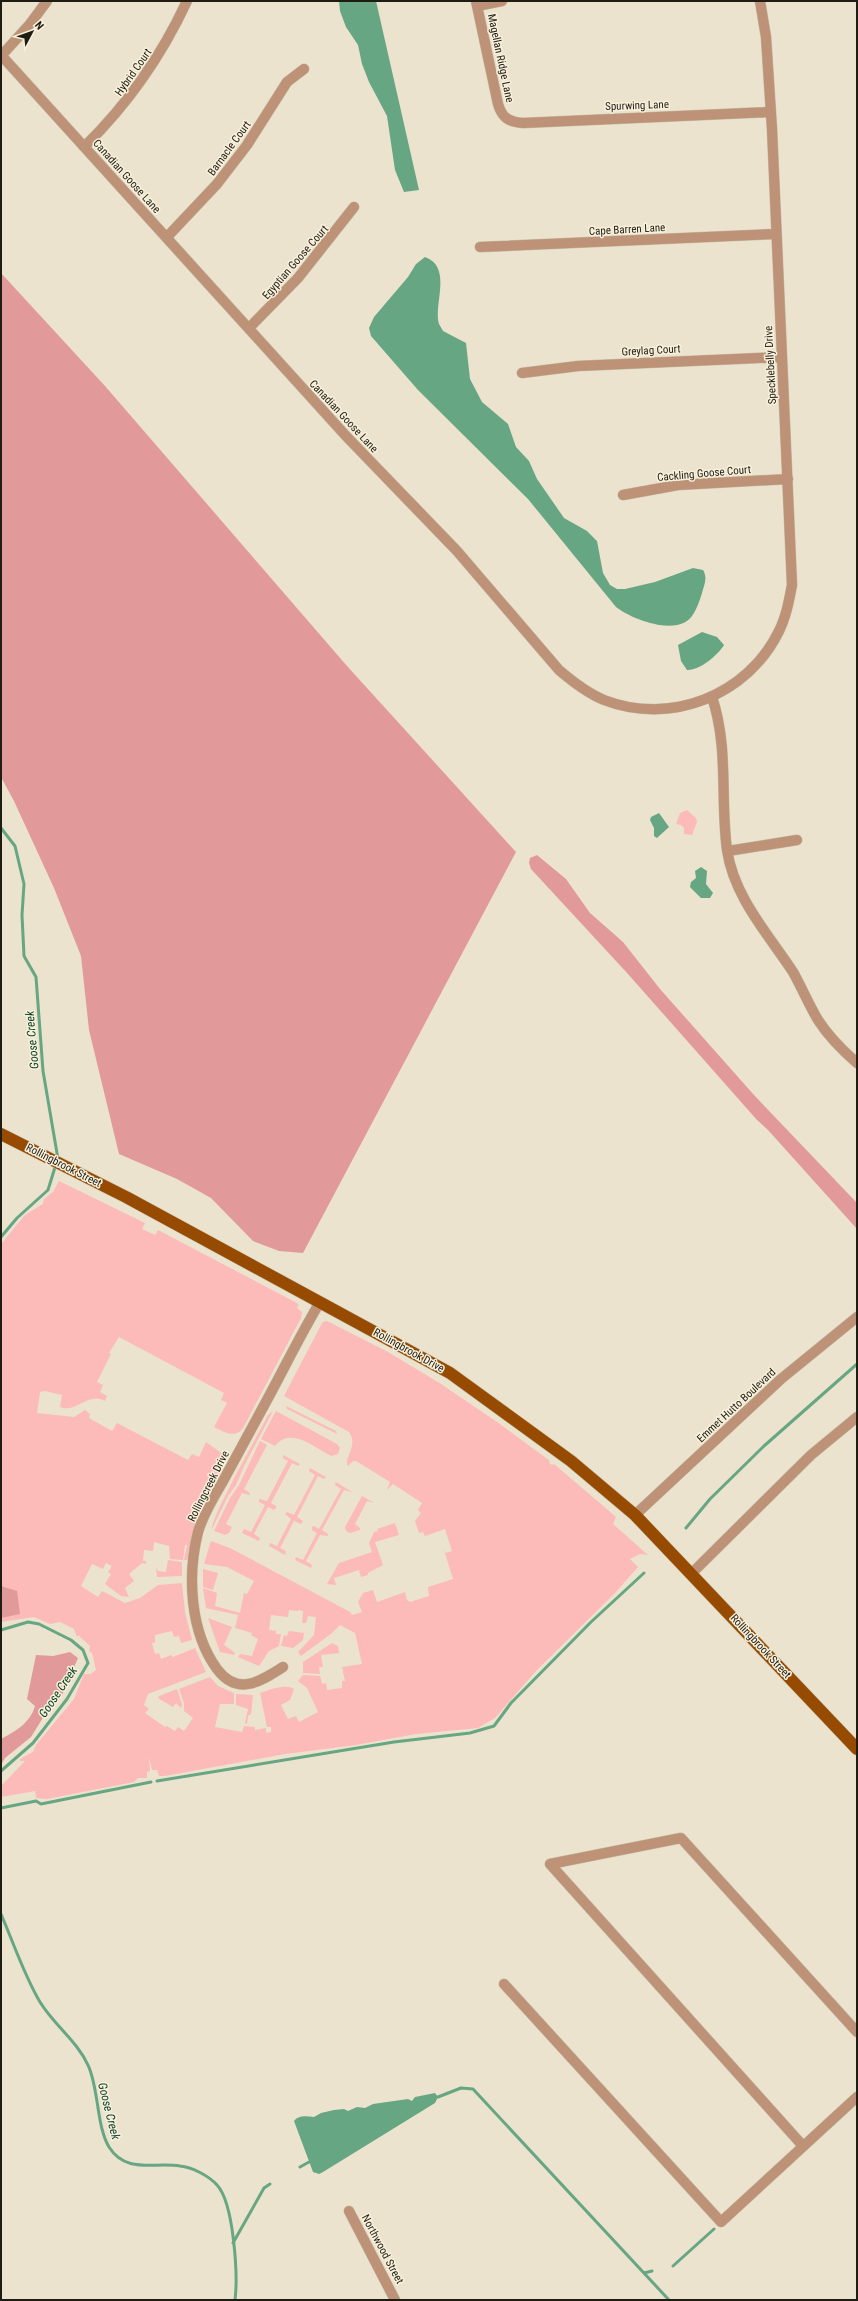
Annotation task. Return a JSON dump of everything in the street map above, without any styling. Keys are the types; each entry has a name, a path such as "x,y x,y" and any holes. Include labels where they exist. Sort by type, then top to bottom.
{"main road":[{"name":"Rollingbrook Street","path":"2,1134 126,1197"},
{"name":"Rollingbrook Drive","path":"126,1197 450,1373 571,1461 635,1515 664,1544"},
{"name":"Rollingbrook Street","path":"664,1544 857,1748"}],"street":[{"path":"1,55 30,24 47,1"},
{"name":"Hybrid Court","path":"85,146 121,109 141,84 165,46 188,1"},
{"path":"477,3 502,1"},
{"name":"Specklebelly Drive","path":"712,697 752,670 771,645 785,617 792,585 766,36 760,1"},
{"name":"Magellan Ridge Lane","path":"477,3 500,112 506,119"},
{"name":"Canadian Goose Lane","path":"1,55 346,436 457,551 559,670 576,685 603,699 629,707 662,709 695,704 712,697"},
{"name":"Barnacle Court","path":"167,237 221,180 248,144 287,82 304,69"},
{"name":"Spurwing Lane","path":"506,119 523,123 770,112"},
{"name":"Egyptian Goose Court","path":"249,328 298,278 354,207"},
{"name":"Cape Barren Lane","path":"480,247 776,234"},
{"name":"Greylag Court","path":"522,373 578,366 782,357"},
{"name":"Cackling Goose Court","path":"622,495 678,485 788,479"},
{"path":"712,697 723,737 724,822 732,871 746,902 795,976 818,1020 830,1038 857,1063"},
{"path":"728,852 797,840"},
{"name":"Rollingcreek Drive","path":"283,1666 253,1684 241,1685 222,1676 206,1649 197,1621 192,1588 194,1557 198,1532 214,1497 320,1302"},
{"name":"Emmet Hutto Boulevard","path":"635,1515 781,1380 857,1317"},
{"path":"692,1573 811,1455 857,1417"},
{"path":"803,2146 550,1864 681,1838 857,2032"},
{"path":"504,1984 721,2222 857,2097"},
{"name":"Northwood Street","path":"349,2210 395,2300"}],"shaded area":[{"path":"339,1 376,1 419,190 404,192 395,170 387,116 369,82 362,64 358,45 346,27 340,11"},
{"path":"425,257 433,262 438,269 440,278 438,307 439,324 443,331 466,343 470,379 482,402 508,424 516,447 529,461 537,479 564,518 587,531 597,541 603,573 610,585 617,589 625,589 655,582 693,568 703,570 705,584 700,599 692,616 685,622 665,626 654,624 643,621 623,612 616,607 528,499 418,390 371,336 369,328 374,317 408,277 416,264"},
{"path":"1,273 105,386 347,666 516,852 303,1253 279,1251 253,1241 211,1198 177,1179 119,1154 89,1030 81,956 54,888 14,801 1,777"},
{"path":"702,632 717,637 724,645 708,662 692,670 687,670 681,661 678,645"},
{"path":"687,810 696,818 697,822 692,835 684,834 684,828 681,825 676,824 680,813"},
{"path":"659,813 669,827 657,838 654,836 654,828 650,820 651,817"},
{"path":"537,855 566,879 590,913 623,942 660,989 754,1095 857,1203 857,1229 768,1130 757,1120 628,974 531,869 529,863 530,858"},
{"path":"701,867 707,871 706,884 713,893 710,898 701,898 690,887 691,882 696,878 695,871"},
{"path":"59,1181 145,1223 142,1229 155,1235 158,1230 297,1303 300,1307 298,1305 297,1308 302,1312 301,1318 243,1428 233,1434 229,1434 214,1427 227,1403 221,1400 224,1393 119,1337 109,1353 111,1354 97,1382 103,1385 100,1392 107,1396 105,1401 93,1399 71,1408 66,1408 60,1407 62,1395 45,1391 40,1392 37,1413 74,1417 85,1410 90,1414 89,1418 112,1431 117,1423 188,1460 192,1454 199,1457 206,1442 224,1455 224,1465 197,1518 194,1517 193,1519 196,1520 187,1560 184,1560 187,1545 185,1545 183,1560 170,1559 169,1546 154,1542 153,1551 144,1550 143,1561 146,1561 146,1564 142,1563 129,1574 134,1581 125,1588 129,1597 121,1596 105,1584 111,1574 108,1572 112,1566 106,1563 103,1569 92,1564 81,1586 98,1597 102,1591 125,1603 140,1598 158,1585 182,1583 185,1612 192,1640 181,1643 179,1636 174,1637 172,1631 155,1635 155,1642 152,1643 155,1654 159,1653 161,1659 171,1655 173,1657 195,1648 206,1672 148,1694 144,1705 149,1709 145,1713 165,1727 167,1726 175,1731 178,1727 184,1731 193,1718 184,1711 184,1703 179,1689 210,1677 218,1686 234,1693 234,1704 220,1704 215,1727 242,1732 244,1726 255,1727 255,1730 266,1728 266,1733 271,1732 271,1727 267,1727 260,1693 282,1687 291,1687 294,1689 290,1700 281,1705 288,1719 296,1716 299,1722 318,1712 307,1688 298,1681 303,1675 320,1676 322,1684 326,1683 327,1690 342,1688 342,1681 345,1681 342,1667 362,1664 355,1633 340,1625 332,1633 301,1656 298,1652 314,1635 316,1617 308,1616 306,1623 302,1623 303,1611 298,1610 289,1610 288,1617 271,1615 269,1630 276,1631 276,1634 281,1634 279,1646 269,1651 259,1666 238,1657 240,1654 252,1656 258,1639 251,1635 252,1633 235,1628 238,1615 206,1608 203,1588 217,1593 215,1606 240,1613 244,1593 247,1594 254,1581 227,1567 204,1564 211,1541 230,1548 350,1612 352,1615 362,1612 358,1602 363,1593 373,1590 377,1602 405,1592 407,1600 410,1602 429,1596 428,1587 453,1579 444,1550 446,1553 452,1551 445,1529 425,1536 423,1532 419,1533 415,1521 421,1513 418,1510 422,1503 393,1484 387,1490 390,1482 356,1461 353,1461 348,1466 347,1459 352,1447 352,1437 349,1432 284,1396 323,1322 327,1321 388,1352 441,1384 500,1424 550,1461 549,1463 552,1465 554,1464 616,1517 613,1524 648,1555 640,1554 630,1559 638,1567 615,1593 536,1671 495,1718 478,1728 416,1734 356,1745 285,1754 165,1776 159,1776 157,1770 152,1770 149,1757 150,1771 147,1772 147,1778 138,1778 134,1782 47,1799 36,1798 35,1791 1,1797 1,1786 25,1761 20,1761 20,1759 33,1752 36,1745 74,1699 84,1674 91,1674 96,1670 92,1653 89,1651 90,1646 78,1635 77,1637 74,1629 60,1622 50,1624 34,1617 1,1622 1,1244 25,1215 43,1204 44,1199 53,1192"},
{"path":"286,1406 336,1431 337,1434 287,1409"},
{"path":"273,1411 212,1529 219,1509 236,1474 268,1415"},
{"path":"276,1411 337,1444 340,1448 338,1454 331,1456 303,1440 296,1438 281,1440 275,1446 261,1439"},
{"path":"260,1441 267,1445 244,1489 249,1492 250,1495 242,1493 226,1524 232,1527 229,1533 225,1535 214,1531 230,1498 239,1485"},
{"path":"283,1455 300,1464 298,1466 292,1463 271,1503 276,1506 276,1508 274,1510 268,1507 254,1534 260,1538 259,1541 242,1533 244,1529 251,1532 265,1505 259,1502 259,1499 267,1501 288,1461 283,1458"},
{"path":"310,1468 326,1477 324,1479 318,1476 297,1517 303,1521 301,1524 294,1521 280,1548 286,1551 285,1555 269,1546 270,1543 277,1546 291,1519 285,1514 287,1512 294,1515 315,1475 309,1471"},
{"path":"336,1482 352,1492 344,1490 322,1530 328,1534 328,1536 320,1535 306,1561 312,1565 311,1568 295,1560 296,1557 303,1560 317,1533 312,1530 312,1527 314,1526 319,1529 341,1489 335,1485"},
{"path":"362,1496 374,1503 367,1501 355,1524 360,1528 360,1530 350,1533 346,1531 345,1527"},
{"path":"395,1523 399,1535 375,1542 383,1565 368,1573 368,1575 361,1577 359,1570 334,1578 336,1585 327,1584 339,1563 372,1552 369,1543 374,1532 378,1531 377,1529"},
{"path":"168,1560 182,1562 182,1576 157,1577 156,1567 158,1571 166,1572"},
{"path":"203,1569 218,1573 213,1590 203,1587"},
{"path":"1,1586 17,1591 20,1614 1,1618"},
{"path":"208,1618 232,1627 224,1645 234,1652 235,1655 220,1652"},
{"path":"289,1631 304,1633 303,1640 293,1648 281,1646 284,1635 287,1636"},
{"path":"332,1643 338,1646 339,1653 321,1655 323,1667 319,1667 320,1674 303,1673 303,1662"},
{"path":"70,1652 78,1658 61,1697 49,1708 31,1737 5,1758 1,1765 1,1739 22,1726 30,1717 35,1706 27,1699 36,1655 53,1656"},
{"path":"177,1689 182,1704 181,1708 176,1703 173,1707 158,1698 159,1696"},
{"path":"236,1694 253,1695 251,1714 248,1716 247,1724 245,1723 248,1709 236,1705"},
{"path":"435,2093 438,2097 435,2103 323,2172 319,2174 313,2172 294,2121 299,2117 314,2117 321,2113 334,2110 344,2109 348,2111 357,2107 365,2108 373,2104 408,2099 412,2101 415,2097"}],"waterway":[{"name":"Goose Creek","path":"1,828 15,846 24,884 22,915 24,956 36,977 43,1071 58,1159"},
{"name":"Goose Creek","path":"1,1237 17,1218 48,1190 56,1164"},
{"path":"686,1528 710,1499 764,1446 857,1364"},
{"path":"157,1781 394,1742 470,1733 494,1726 511,1703 591,1622 644,1573"},
{"name":"Goose Creek","path":"1,1630 28,1622 39,1624 71,1640 83,1650 88,1663 67,1699 33,1743 1,1771"},
{"path":"1,1808 36,1801 41,1804 151,1782"},
{"name":"Goose Creek","path":"1,1914 34,1992 52,2018 78,2048 88,2065 92,2074 102,2128 109,2147 124,2161 132,2164 170,2165 195,2170 214,2182 223,2194 234,2240 236,2274 235,2300"},
{"path":"438,2097 461,2088 473,2089 669,2300"},
{"path":"300,2167 309,2162"},
{"path":"233,2243 264,2188 270,2184"},
{"path":"673,2266 714,2229"},
{"path":"644,2273 652,2271"}]}
